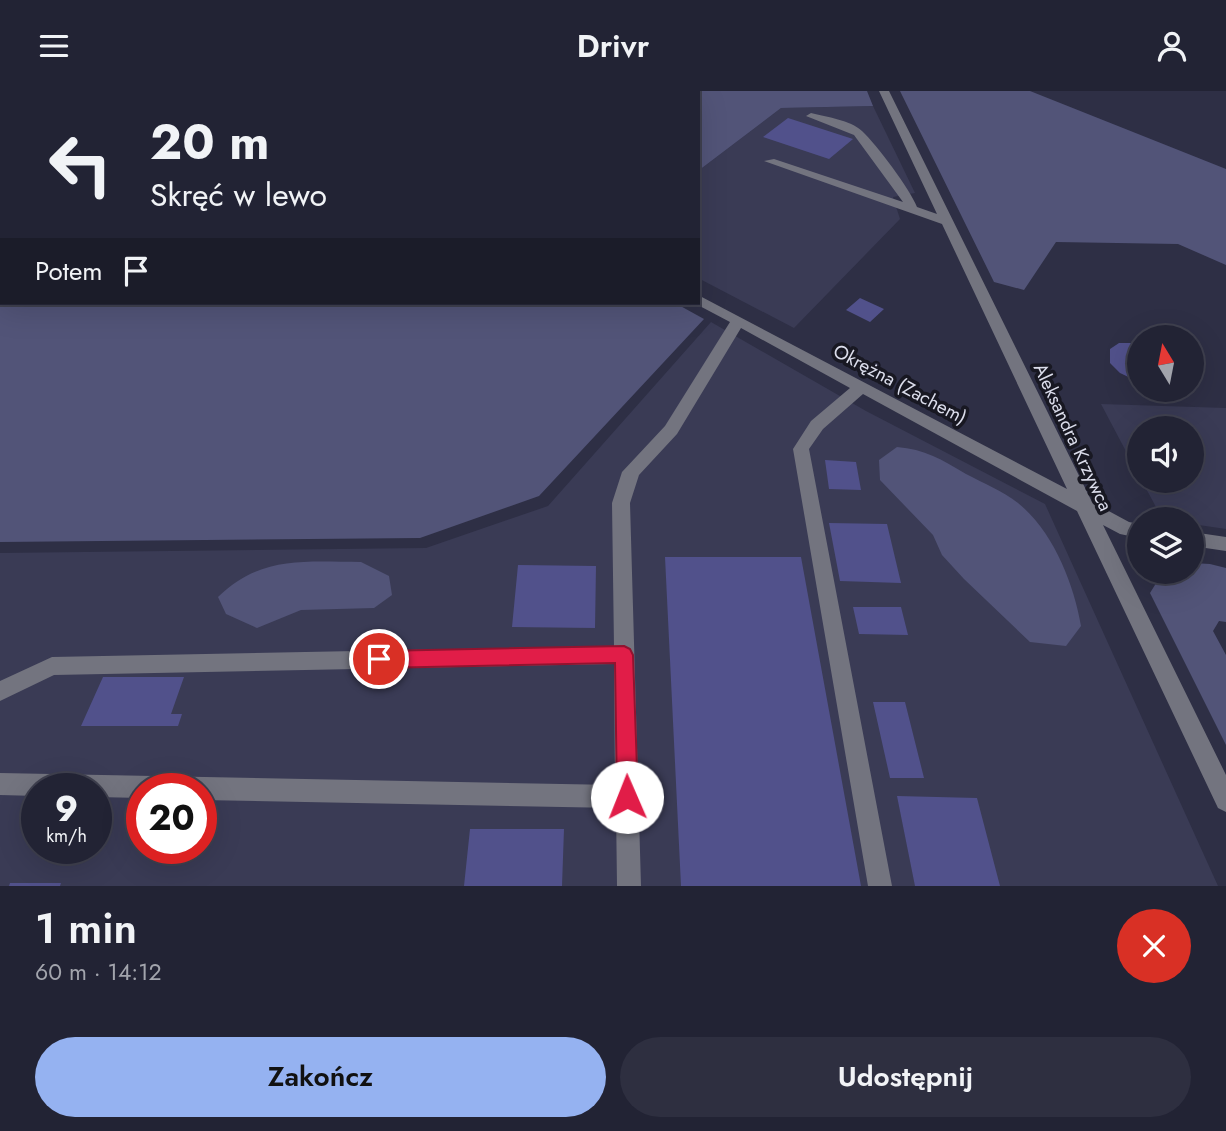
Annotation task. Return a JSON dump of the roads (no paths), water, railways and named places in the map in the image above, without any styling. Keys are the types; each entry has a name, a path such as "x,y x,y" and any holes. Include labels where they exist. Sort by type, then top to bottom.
{"street":[{"name":"Aleksandra Krzywca","path":"884,91 1226,800"},
{"path":"811,115 844,125 858,133 907,197 912,209"},
{"path":"770,161 949,222"},
{"name":"Okrężna (Zachem)","path":"700,300 1127,529"},
{"path":"629,886 621,503 631,472 671,431 738,321"},
{"path":"862,387 817,425 801,449 880,886"},
{"path":"1204,541 1226,544"},
{"path":"0,691 52,666 624,655"},
{"path":"0,785 627,797"}]}
